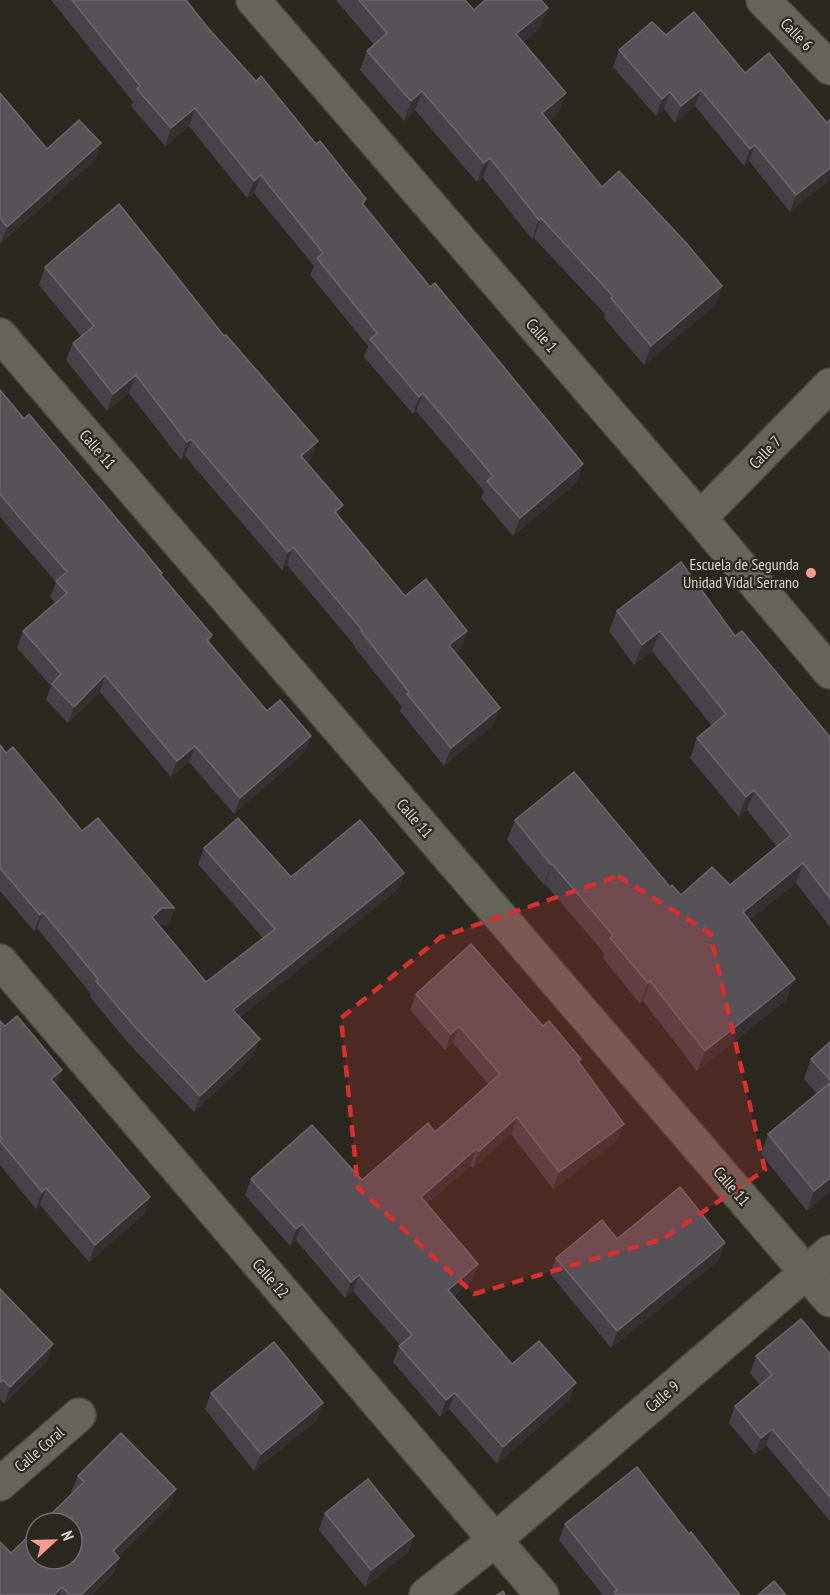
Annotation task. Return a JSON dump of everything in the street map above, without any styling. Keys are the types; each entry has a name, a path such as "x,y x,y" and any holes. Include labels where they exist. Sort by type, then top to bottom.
{"street":[{"name":"Calle 1","path":"253,0 830,672"},
{"name":"Calle 6","path":"763,0 830,69"},
{"name":"Calle 11","path":"0,335 818,1263 830,1300"},
{"name":"Calle 7","path":"700,518 830,385"},
{"name":"Calle 12","path":"0,961 542,1595"},
{"name":"Calle 9","path":"426,1595 495,1540 818,1263"},
{"name":"Calle Coral","path":"0,1484 79,1415"}],"highlighted area":[{"path":"618,876 710,933 765,1170 663,1239 474,1294 358,1188 341,1018 441,937"}],"building":[{"path":"72,0 186,0 256,81 261,76 316,144 320,141 366,199 362,203 430,287 435,283 583,464 520,518 487,481 493,476 423,393 419,397 370,339 377,333 317,258 323,253 261,175 254,181 195,108 171,128 137,89 140,86"},
{"path":"359,0 465,0 474,10 485,0 541,0 548,8 516,34 566,93 542,113 602,187 619,171 687,244 722,286 651,346 611,298 613,296 541,218 539,220 490,158 484,163 422,91 411,101 367,51 387,33"},
{"path":"694,12 745,73 769,53 827,123 830,120 830,168 796,195 755,145 750,149 701,90 681,106 670,92 662,99 619,50 652,22 666,35"},
{"path":"0,93 47,149 79,120 101,143 7,227 0,218"},
{"path":"119,204 224,336 226,335 318,441 301,456 343,505 335,512 405,596 426,579 467,631 449,645 500,708 451,748 407,694 409,692 362,630 293,547 288,552 191,439 187,442 136,375 113,394 73,343 94,326 45,267"},
{"path":"0,390 24,419 29,414 162,573 160,574 212,635 207,640 267,711 280,700 311,736 240,798 195,746 177,761 105,675 74,707 52,684 61,674 23,631 67,593 56,581 67,572 0,494"},
{"path":"681,562 735,636 742,631 830,737 830,898 803,863 743,912 795,979 705,1051 650,981 648,983 610,938 613,935 515,820 574,772 670,887 672,885 681,895 712,867 730,885 791,835 754,790 746,797 697,738 726,714 660,631 642,645 617,611"},
{"path":"0,745 6,753 13,747 82,831 98,818 174,908 162,908 152,917 206,982 275,929 204,848 238,818 291,877 360,820 404,873 233,1010 260,1039 200,1096 135,1027 43,912 40,915 0,868"},
{"path":"471,944 543,1026 549,1021 581,1059 578,1061 624,1124 559,1172 517,1117 421,1197 478,1264 448,1290 512,1364 539,1341 576,1383 503,1447 455,1393 446,1400 399,1346 412,1335 359,1275 351,1282 302,1224 296,1229 251,1179 312,1125 362,1180 428,1123 435,1132 500,1074 459,1026 451,1034 416,994"},
{"path":"17,1016 62,1070 51,1079 150,1197 95,1245 46,1188 42,1192 0,1141 2,1138 0,1136 0,1021 5,1026"},
{"path":"830,1042 830,1080 811,1059"},
{"path":"830,1083 830,1178 814,1191 768,1134"},
{"path":"680,1187 725,1243 617,1331 556,1258 602,1220 617,1239"},
{"path":"0,1289 53,1344 10,1387 3,1380 0,1382"},
{"path":"801,1319 830,1354 830,1497 772,1429 761,1438 735,1406 772,1375 756,1356"},
{"path":"274,1342 323,1403 261,1454 211,1393"},
{"path":"121,1433 176,1489 113,1551 119,1558 81,1595 70,1595 62,1587 54,1595 0,1595 0,1542 11,1553 24,1541 24,1571 84,1571 84,1511 54,1511 84,1482 78,1476"},
{"path":"637,1467 740,1595 616,1595 614,1592 617,1590 565,1524"},
{"path":"368,1479 414,1536 371,1570 325,1513"},
{"path":"774,1581 786,1595 758,1595"}],"place":[{"name":"Escuela de Segunda Unidad Vidal Serrano","path":"811,573"}]}
